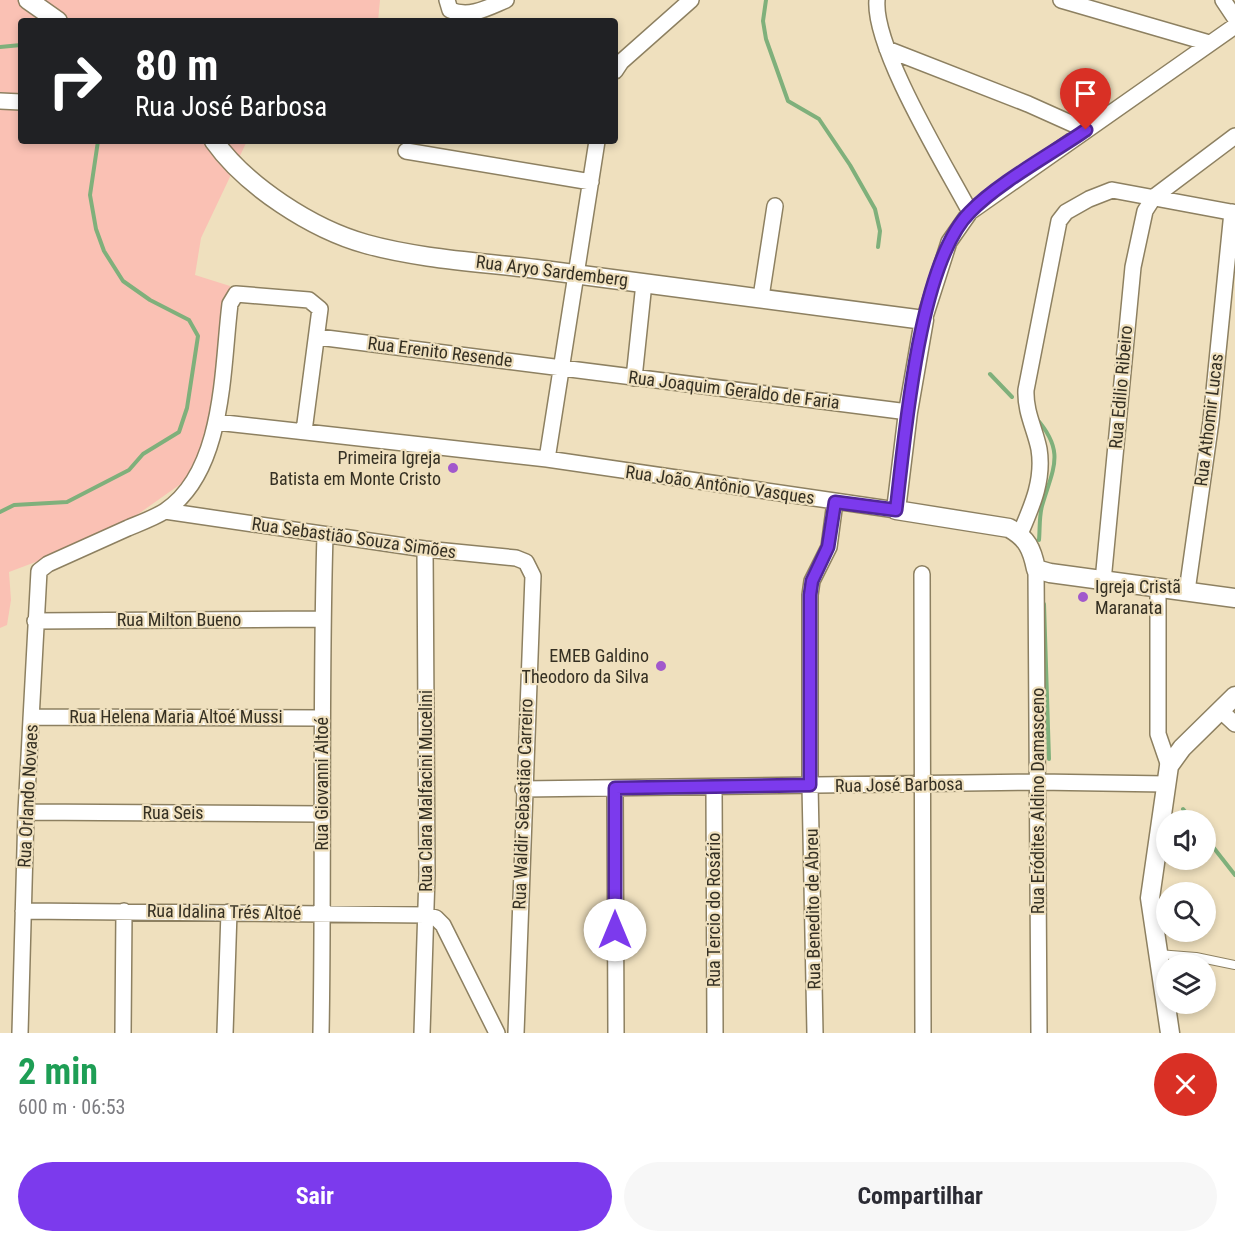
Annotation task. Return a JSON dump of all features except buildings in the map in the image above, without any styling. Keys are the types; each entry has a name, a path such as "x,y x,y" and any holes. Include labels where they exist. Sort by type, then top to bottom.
{"street":[{"path":"28,0 54,18"},
{"path":"448,5 460,14 476,13 506,0"},
{"path":"618,66 691,0"},
{"path":"877,0 877,22 887,49 970,212"},
{"path":"1061,0 1209,43"},
{"path":"1223,0 1235,18"},
{"path":"896,510 908,412 924,320 949,242 970,212 1235,26"},
{"path":"887,49 1028,104 1086,130"},
{"path":"0,101 18,102"},
{"path":"1154,197 1235,136"},
{"name":"Rua Aryo Sardemberg","path":"216,144 226,158 277,200 344,236 399,250 924,320"},
{"path":"547,459 574,274 597,144"},
{"path":"406,151 591,182"},
{"path":"1233,212 1112,190 1089,199 1066,212 1059,221 1054,233 1026,397 1038,448 1039,486 1020,534 1032,548 1036,568 1071,577 1235,598"},
{"name":"Rua Edilio Ribeiro","path":"1103,581 1133,267 1145,211 1154,197"},
{"path":"760,297 775,206"},
{"name":"Rua Athomir Lucas","path":"1187,591 1211,421 1233,212"},
{"path":"634,378 644,283"},
{"path":"165,511 185,494 197,478 209,452 216,422 230,304 236,294 309,300 320,309 304,431"},
{"name":"Rua Erenito Resende","path":"318,337 561,368"},
{"name":"Rua Joaquim Geraldo de Faria","path":"561,368 908,412"},
{"name":"Rua João Antônio Vasques","path":"216,422 547,459 998,525 1020,534"},
{"name":"Rua Benedito de Abreu","path":"815,1033 810,785 810,595 812,581 828,547 835,502"},
{"name":"Rua Sebastião Souza Simões","path":"165,511 425,549 516,558 526,562 533,576"},
{"name":"Rua Orlando Novaes","path":"20,1033 26,812 37,577 42,567 165,511"},
{"name":"Rua Giovanni Altoé","path":"321,1033 322,619 325,535"},
{"name":"Rua Clara Malfacini Mucelini","path":"422,1033 426,915 425,549"},
{"name":"Rua Eródites Aldino Damasceno","path":"1036,568 1040,1033"},
{"path":"922,574 923,1033"},
{"name":"Rua Waldir Sebastião Carreiro","path":"516,1033 523,789 533,576"},
{"path":"1158,587 1158,734 1168,775"},
{"name":"Rua Milton Bueno","path":"35,621 322,619"},
{"path":"1156,954 1150,898 1168,775 1182,748 1235,696"},
{"path":"1221,710 1235,724"},
{"name":"Rua Helena Maria Altoé Mussi","path":"31,717 322,718"},
{"name":"Rua José Barbosa","path":"523,789 922,785 1168,775"},
{"name":"Rua Tercio do Rosário","path":"714,787 715,1033"},
{"path":"615,788 615,1033"},
{"name":"Rua Seis","path":"26,812 321,814"},
{"name":"Rua Idalina Trés Altoé","path":"23,911 426,915"},
{"path":"123,1033 124,911"},
{"path":"225,1033 229,912"},
{"path":"426,915 436,918 443,925 497,1033"},
{"path":"1167,1014 1170,1033"}],"lane":[{"path":"1216,961 1235,965"}],"shaded area":[{"path":"0,0 380,0 378,18 18,18 18,144 246,144 201,238 195,275 230,286 215,408 192,476 110,534 9,572 11,600 7,625 0,628"}],"waterway":[{"path":"766,0 763,21 766,39 788,101 819,119 850,165 875,209 880,231 878,247"},
{"path":"0,47 18,45"},
{"path":"0,512 14,505 67,502 129,470 143,454 179,432 187,408 198,336 189,320 150,300 123,281 104,251 96,229 90,195 98,144"},
{"path":"990,374 1012,397"},
{"path":"1036,418 1045,430 1054,451 1053,470 1041,510 1039,540"},
{"path":"1044,604 1049,759"},
{"path":"1216,851 1235,875"}],"place":[{"name":"Primeira Igreja Batista em Monte Cristo","path":"453,468"},
{"name":"Igreja Cristã Maranata","path":"1083,597"},
{"name":"EMEB Galdino Theodoro da Silva","path":"661,666"}],"route":[{"path":"615,930 615,788 810,785 810,595 812,581 824,560 828,547 835,502 896,510 908,412 924,320 949,242 956,228 978,204 1086,130"}]}
